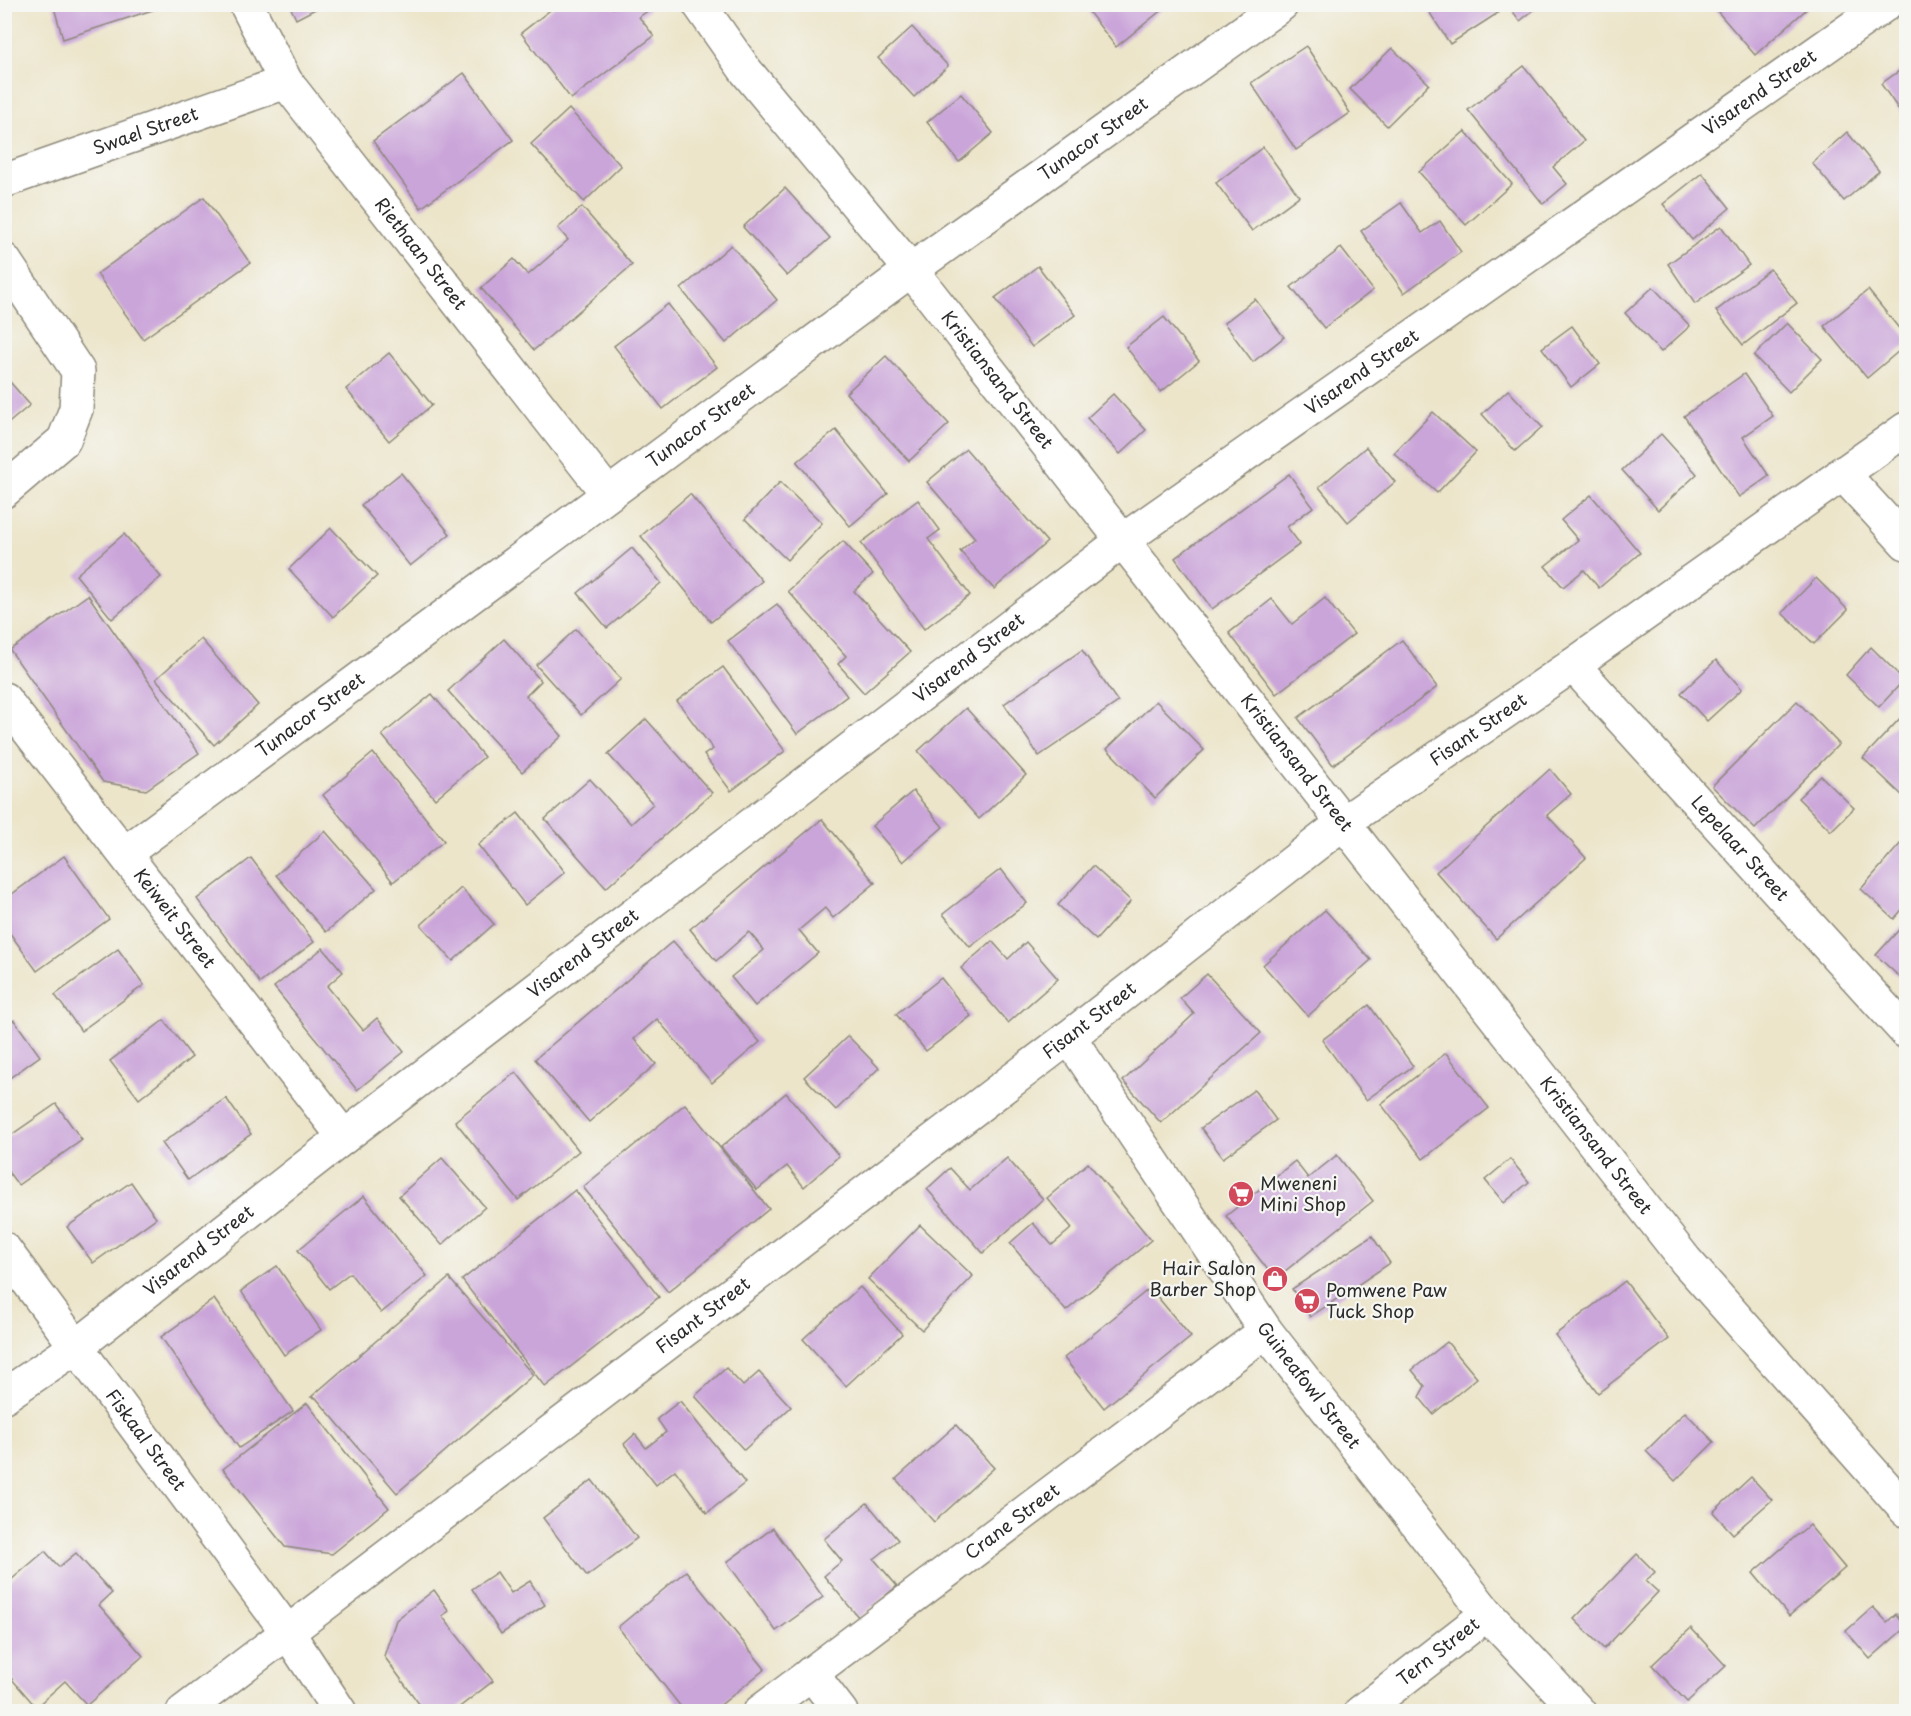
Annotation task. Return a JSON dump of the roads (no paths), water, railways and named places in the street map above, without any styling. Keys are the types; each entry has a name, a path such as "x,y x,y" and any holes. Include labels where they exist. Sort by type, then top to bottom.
{"street":[{"name":"Riethaan Street","path":"246,4 286,82 608,494"},
{"name":"Kristiansand Street","path":"699,4 746,71 911,270 1686,1261 1906,1510"},
{"name":"Tunacor Street","path":"125,853 911,270 1282,4"},
{"name":"Visarend Street","path":"4,1396 76,1347 344,1137 1122,541 1886,4"},
{"name":"Swael Street","path":"4,181 286,82"},
{"path":"4,260 78,371 76,409 64,440 4,491"},
{"name":"Fisant Street","path":"183,1712 1069,1037 1343,823 1573,665 1906,429"},
{"path":"1842,473 1906,543"},
{"name":"Lepelaar Street","path":"1573,665 1906,1032"},
{"name":"Keiweit Street","path":"4,699 344,1137"},
{"name":"Guineafowl Street","path":"1069,1037 1266,1331 1487,1614 1579,1712"},
{"name":"Fiskaal Street","path":"4,1249 288,1633 340,1712"},
{"name":"Crane Street","path":"760,1712 1266,1331"},
{"name":"Tern Street","path":"1361,1712 1487,1614"},
{"path":"811,1673 841,1712"}],"place":[{"name":"Mweneni Mini Shop","path":"1241,1194"},
{"name":"Hair Salon Barber Shop","path":"1275,1279"},
{"name":"Pomwene Paw Tuck Shop","path":"1307,1301"}]}
